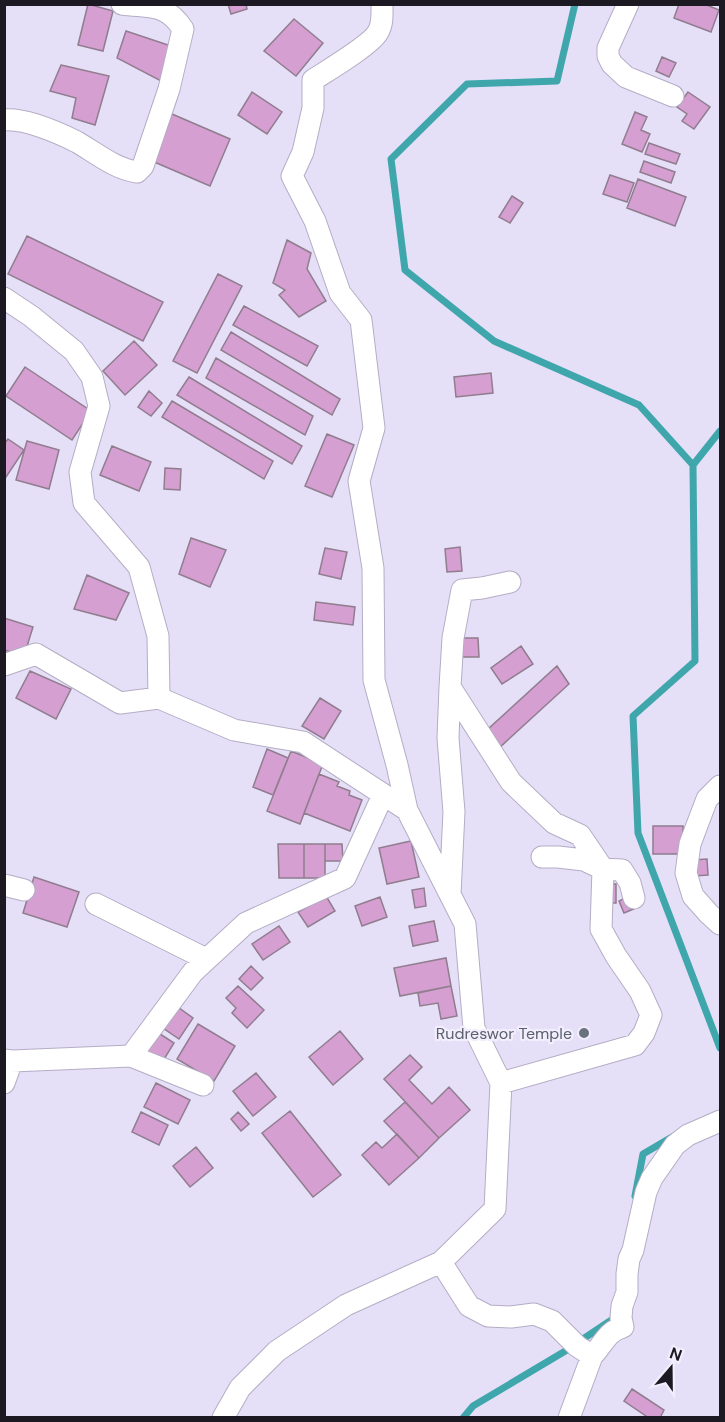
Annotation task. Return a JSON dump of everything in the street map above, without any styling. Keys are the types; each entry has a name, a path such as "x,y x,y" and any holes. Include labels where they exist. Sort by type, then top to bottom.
{"street":[{"path":"4,120 20,120 35,125 76,142 130,171 137,172 143,166 169,89 183,29 177,19 164,9 122,4"},
{"path":"223,1418 240,1388 277,1351 346,1305 441,1262 495,1209 501,1083 474,1028 465,924 407,810 374,680 373,568 359,481 374,428 361,320 340,293 315,221 292,176 303,152 313,108 314,80 364,46 378,33 383,18 382,4"},
{"path":"628,4 608,48 608,56 612,64 626,78 673,96"},
{"path":"4,298 31,316 74,351 92,377 99,406 80,472 84,503 139,567 158,636 159,698"},
{"path":"450,894 454,812 448,738 450,687 453,638 462,590 510,582"},
{"path":"4,665 36,654 120,703 159,698 234,730 303,742 407,810"},
{"path":"450,687 511,782 554,823 580,834 603,869 601,929 640,991 651,1014 644,1033 636,1045 501,1083"},
{"path":"720,786 707,799 690,843 686,873 693,896 720,924"},
{"path":"131,1056 193,972 246,923 345,878 383,795"},
{"path":"542,857 584,860 603,869 622,870 630,883 634,898"},
{"path":"96,904 206,959"},
{"path":"4,1083 8,1061 131,1056 203,1085"},
{"path":"569,1418 592,1356 605,1338 616,1329 623,1327 621,1318 627,1292 628,1259 633,1250 652,1178 675,1145 688,1135 720,1121"},
{"path":"441,1262 469,1306 488,1316 511,1317 534,1314 552,1321 577,1346 592,1356"}],"building":[{"path":"88,4 113,11 103,51 78,45"},
{"path":"228,4 246,4 247,9 231,14"},
{"path":"679,4 704,4 719,10 711,32 674,18"},
{"path":"294,19 323,43 296,76 264,51"},
{"path":"126,31 174,47 161,81 117,58"},
{"path":"662,57 676,63 669,77 656,71"},
{"path":"61,65 109,76 95,125 72,118 76,98 50,91"},
{"path":"252,92 282,112 267,134 238,115"},
{"path":"688,92 710,107 694,129 682,121 687,114 677,107"},
{"path":"635,112 647,117 641,130 650,134 642,152 622,144"},
{"path":"172,114 230,139 210,186 152,161"},
{"path":"649,143 680,154 676,164 645,154"},
{"path":"644,161 675,172 671,183 640,172"},
{"path":"610,175 634,183 627,202 603,194"},
{"path":"638,179 686,197 675,226 627,208"},
{"path":"512,196 523,203 510,223 499,217"},
{"path":"27,236 163,302 143,341 8,274"},
{"path":"287,240 311,253 307,269 326,301 299,317 279,295 285,290 273,283"},
{"path":"218,274 242,286 197,373 173,361"},
{"path":"244,306 318,346 307,366 233,325"},
{"path":"231,332 340,399 332,415 221,350"},
{"path":"134,341 157,365 125,395 103,371"},
{"path":"216,358 313,416 305,435 206,378"},
{"path":"25,367 91,411 72,440 6,396"},
{"path":"491,373 493,393 456,397 454,377"},
{"path":"189,377 302,446 292,464 177,395"},
{"path":"149,391 162,403 151,416 138,407"},
{"path":"172,401 273,461 264,479 162,417"},
{"path":"327,434 354,445 332,497 305,486"},
{"path":"8,439 24,450 4,480 4,444"},
{"path":"27,441 59,450 49,489 16,480"},
{"path":"112,446 151,462 139,491 100,475"},
{"path":"165,468 181,469 180,490 164,489"},
{"path":"191,538 226,550 210,587 179,574"},
{"path":"460,547 462,571 447,572 445,549"},
{"path":"325,548 347,552 341,579 319,574"},
{"path":"87,575 129,593 116,620 74,609"},
{"path":"316,602 355,607 353,625 314,620"},
{"path":"4,618 33,627 24,656 4,650"},
{"path":"455,638 478,638 479,657 455,657"},
{"path":"521,646 533,664 502,684 491,668"},
{"path":"557,666 569,684 498,749 487,730"},
{"path":"30,671 71,689 56,719 16,698"},
{"path":"320,698 341,711 324,739 302,726"},
{"path":"267,749 288,758 273,795 253,787"},
{"path":"291,751 323,764 300,824 267,811"},
{"path":"319,774 339,782 337,786 350,791 349,795 362,800 350,831 304,813"},
{"path":"653,826 683,826 683,854 653,854"},
{"path":"411,841 419,877 387,884 379,848"},
{"path":"278,844 304,844 304,878 279,878"},
{"path":"304,844 325,844 325,878 304,878"},
{"path":"325,844 342,844 343,861 325,861"},
{"path":"707,859 708,875 694,876 693,860"},
{"path":"34,877 79,892 67,927 23,913"},
{"path":"603,884 616,884 616,903 604,903"},
{"path":"424,888 426,906 415,908 412,890"},
{"path":"631,895 636,908 624,913 619,901"},
{"path":"326,896 335,911 308,927 298,912"},
{"path":"380,897 387,917 362,926 355,906"},
{"path":"434,921 438,941 413,946 409,926"},
{"path":"279,926 290,942 263,960 252,944"},
{"path":"446,958 451,986 400,996 394,968"},
{"path":"251,966 263,978 251,990 239,979"},
{"path":"238,986 264,1010 247,1028 232,1013 236,1008 226,998"},
{"path":"451,986 457,1016 441,1019 438,1003 420,1006 418,993"},
{"path":"175,1005 193,1018 179,1039 160,1026"},
{"path":"198,1024 235,1046 214,1081 177,1059"},
{"path":"340,1031 363,1059 333,1085 309,1057"},
{"path":"157,1032 174,1043 163,1061 145,1050"},
{"path":"410,1055 422,1067 409,1080 432,1104 449,1087 470,1110 439,1138 384,1079"},
{"path":"256,1073 276,1097 253,1116 233,1091"},
{"path":"156,1083 190,1100 178,1124 144,1107"},
{"path":"405,1102 439,1138 419,1158 384,1121"},
{"path":"290,1111 341,1175 313,1197 262,1133"},
{"path":"141,1112 168,1125 159,1145 132,1132"},
{"path":"238,1112 249,1124 241,1131 231,1119"},
{"path":"397,1134 419,1158 389,1185 362,1155 376,1142 382,1148"},
{"path":"196,1147 213,1168 190,1187 173,1166"},
{"path":"632,1389 664,1410 660,1418 649,1418 624,1401"}],"waterway":[{"path":"575,4 557,81 467,84 391,159 405,270 494,341 639,405 693,465"},
{"path":"720,431 693,465 695,661 633,716 638,833 720,1048"},
{"path":"635,1196 643,1154 672,1137"},
{"path":"580,1341 613,1319 614,1313"},
{"path":"463,1418 473,1406 567,1350"}],"place":[{"name":"Rudreswor Temple","path":"584,1033"}]}
